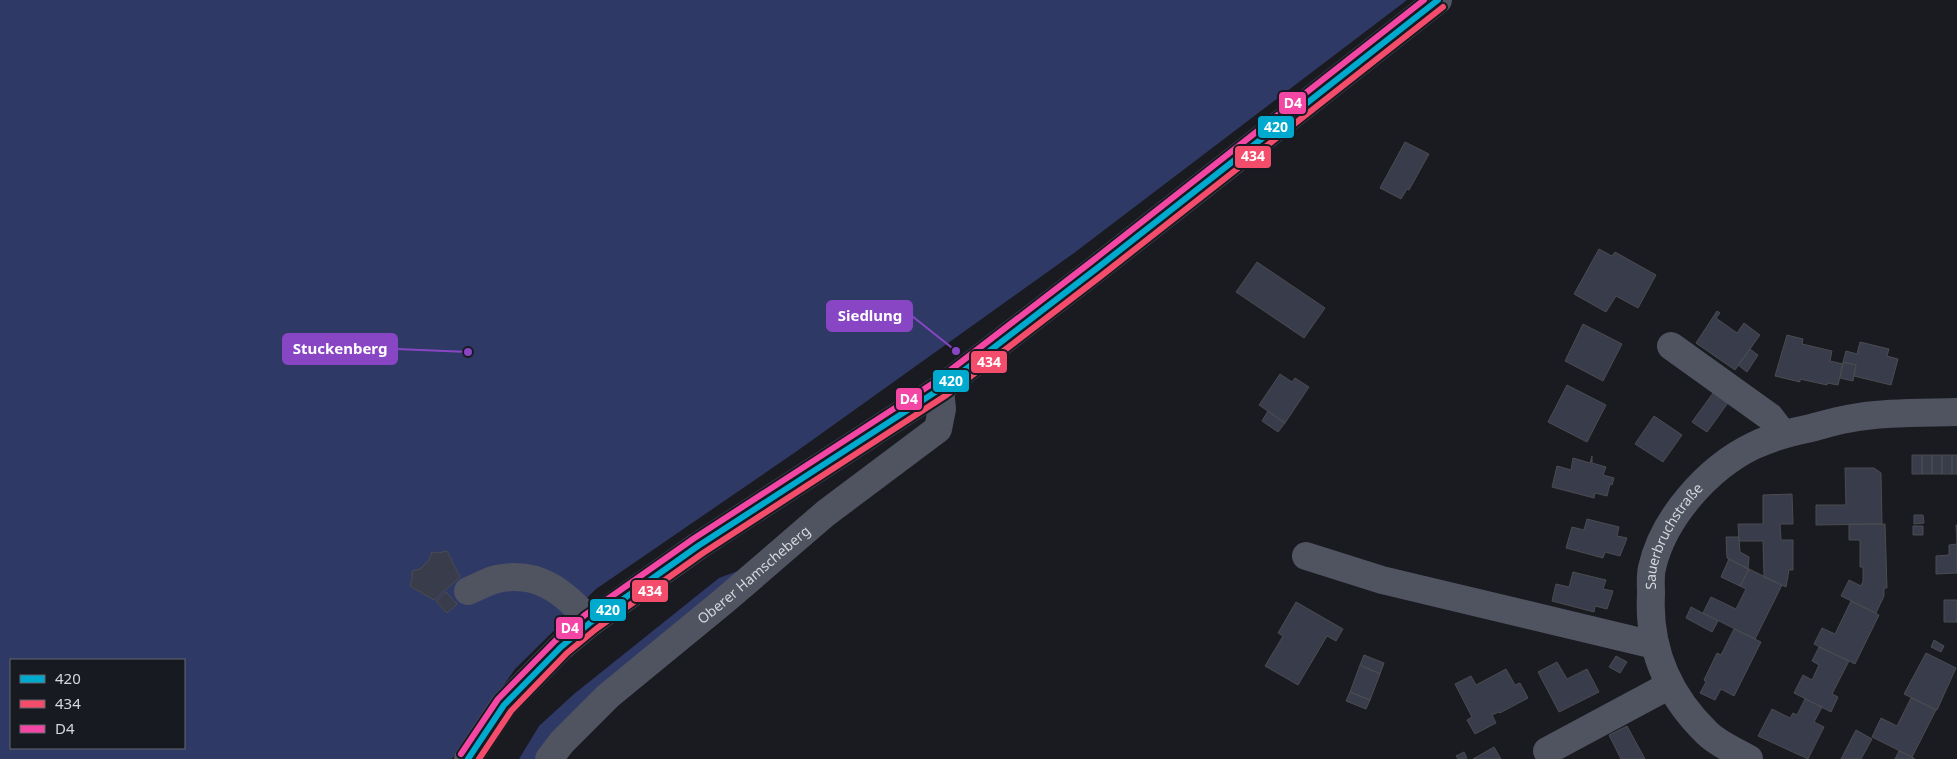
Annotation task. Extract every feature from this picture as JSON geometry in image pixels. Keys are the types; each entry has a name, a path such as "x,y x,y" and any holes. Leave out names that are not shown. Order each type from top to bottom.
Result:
{"main road":[{"path":"468,759 504,705 555,653 591,622 698,546 940,389 1438,0"}],"street":[{"path":"1671,346 1770,417 1783,434"},
{"name":"Oberer Hamscheberg","path":"549,759 562,742 608,696 725,600 826,513 938,428 942,409 940,389"},
{"name":"Sauerbruchstraße","path":"1749,759 1708,734 1686,711 1670,685 1657,658 1650,609 1652,568 1665,533 1680,507 1715,471 1752,447 1783,434 1848,419 1902,414 1957,412"},
{"path":"1306,556 1382,580 1654,645"},
{"path":"468,591 496,579 520,576 543,582 563,593 591,622"},
{"path":"1547,751 1670,685"}],"shaded area":[{"path":"0,0 1407,0 1074,253 797,451 596,589 515,669 452,759 0,759"},
{"path":"754,565 537,759 519,759 539,726 574,694 719,578"}],"building":[{"path":"1405,142 1429,154 1409,190 1407,189 1401,199 1380,188"},
{"path":"1599,249 1612,256 1615,252 1656,275 1638,308 1616,296 1606,312 1574,294"},
{"path":"1257,262 1325,308 1304,338 1236,292"},
{"path":"1717,311 1720,313 1716,318 1737,333 1744,323 1760,335 1735,370 1696,343"},
{"path":"1583,324 1622,344 1603,381 1565,361"},
{"path":"1787,335 1803,339 1802,344 1832,351 1830,361 1843,364 1838,385 1827,383 1827,385 1800,379 1800,382 1775,376"},
{"path":"1860,342 1889,349 1887,356 1898,359 1891,385 1854,376 1856,365 1843,362 1846,351 1857,354"},
{"path":"1750,349 1758,355 1747,372 1738,365"},
{"path":"1843,362 1856,365 1853,381 1840,378"},
{"path":"1280,374 1292,382 1295,378 1309,387 1285,423 1259,405"},
{"path":"1567,385 1606,405 1587,442 1548,422"},
{"path":"1716,389 1730,400 1707,432 1692,422"},
{"path":"1268,411 1285,423 1278,432 1262,421"},
{"path":"1654,416 1682,435 1663,462 1635,444"},
{"path":"1912,455 1922,455 1922,474 1912,474"},
{"path":"1922,455 1932,455 1932,474 1922,474"},
{"path":"1932,455 1942,455 1942,474 1932,474"},
{"path":"1942,455 1952,455 1952,474 1942,474"},
{"path":"1952,455 1957,455 1957,474 1952,474"},
{"path":"1592,456 1592,463 1606,467 1603,475 1614,478 1612,485 1610,484 1607,496 1595,493 1594,498 1552,487 1557,466 1571,470 1573,458 1590,463"},
{"path":"1845,468 1874,468 1881,473 1882,524 1816,525 1816,505 1846,505"},
{"path":"1792,494 1793,524 1780,524 1781,540 1793,540 1793,570 1789,570 1786,587 1764,577 1763,541 1739,541 1738,524 1763,524 1763,495"},
{"path":"1914,515 1923,515 1924,523 1914,524"},
{"path":"1587,519 1619,527 1617,536 1627,538 1620,556 1605,552 1603,558 1566,548 1572,527 1584,530"},
{"path":"1849,524 1885,524 1887,588 1884,588 1884,596 1876,613 1841,596 1849,580 1861,586 1863,581 1863,567 1860,567 1860,540 1849,540"},
{"path":"1913,526 1923,526 1923,535 1913,535"},
{"path":"1726,537 1739,537 1740,552 1749,557 1748,569 1727,558"},
{"path":"1957,544 1957,573 1936,574 1936,556 1949,555 1949,545"},
{"path":"447,551 460,577 434,600 410,586 412,571 420,569 429,560 432,552"},
{"path":"1729,559 1749,569 1740,586 1721,577"},
{"path":"1749,569 1782,585 1755,639 1703,613 1711,597 1736,609 1746,589 1740,586"},
{"path":"1573,572 1606,580 1603,589 1613,591 1607,609 1595,606 1594,612 1552,601 1556,584 1569,587"},
{"path":"446,592 457,604 447,613 436,601"},
{"path":"1944,600 1957,600 1957,622 1944,622"},
{"path":"1851,601 1879,615 1855,664 1814,644 1822,628 1835,634"},
{"path":"1296,602 1343,629 1336,641 1327,636 1298,685 1265,666 1283,636 1278,633"},
{"path":"1691,607 1718,621 1712,632 1686,618"},
{"path":"1734,629 1761,642 1734,696 1721,689 1715,700 1700,693 1717,653 1721,655"},
{"path":"1934,640 1944,646 1941,652 1931,647"},
{"path":"1819,647 1849,661 1832,694 1838,697 1831,712 1794,693 1803,675 1812,680 1819,665 1812,661"},
{"path":"1926,653 1956,668 1937,710 1904,694"},
{"path":"1364,655 1384,663 1380,674 1360,665"},
{"path":"1616,656 1627,662 1620,673 1609,667"},
{"path":"1557,662 1567,679 1587,669 1599,692 1559,712 1538,672"},
{"path":"1360,665 1380,674 1370,700 1350,692"},
{"path":"1506,669 1515,685 1520,683 1528,698 1500,713 1492,715 1496,723 1475,734 1467,720 1472,717 1455,684 1471,676 1476,685"},
{"path":"1350,692 1370,700 1366,709 1346,701"},
{"path":"1911,698 1936,710 1912,757 1872,737 1881,718 1897,726"},
{"path":"1805,699 1822,707 1814,722 1824,727 1808,759 1758,736 1772,709 1790,718 1793,713 1797,715"},
{"path":"1627,726 1645,759 1621,759 1609,735"},
{"path":"1856,730 1872,739 1861,759 1841,759"},
{"path":"1494,747 1501,759 1473,759"},
{"path":"1899,751 1912,757 1915,759 1895,759"},
{"path":"1464,752 1467,758 1458,759 1456,756"}],"transit line":[{"name":"D4","path":"461,754 498,699 555,641 585,615 693,539 935,382 1424,0"},
{"name":"420","path":"468,759 504,705 561,647 591,622 698,546 940,389 1438,0"},
{"name":"434","path":"479,759 511,711 567,653 596,629 703,553 945,396 1443,7"}],"place":[{"name":"Siedlung","path":"956,351"},
{"name":"Stuckenberg","path":"468,352"}]}
